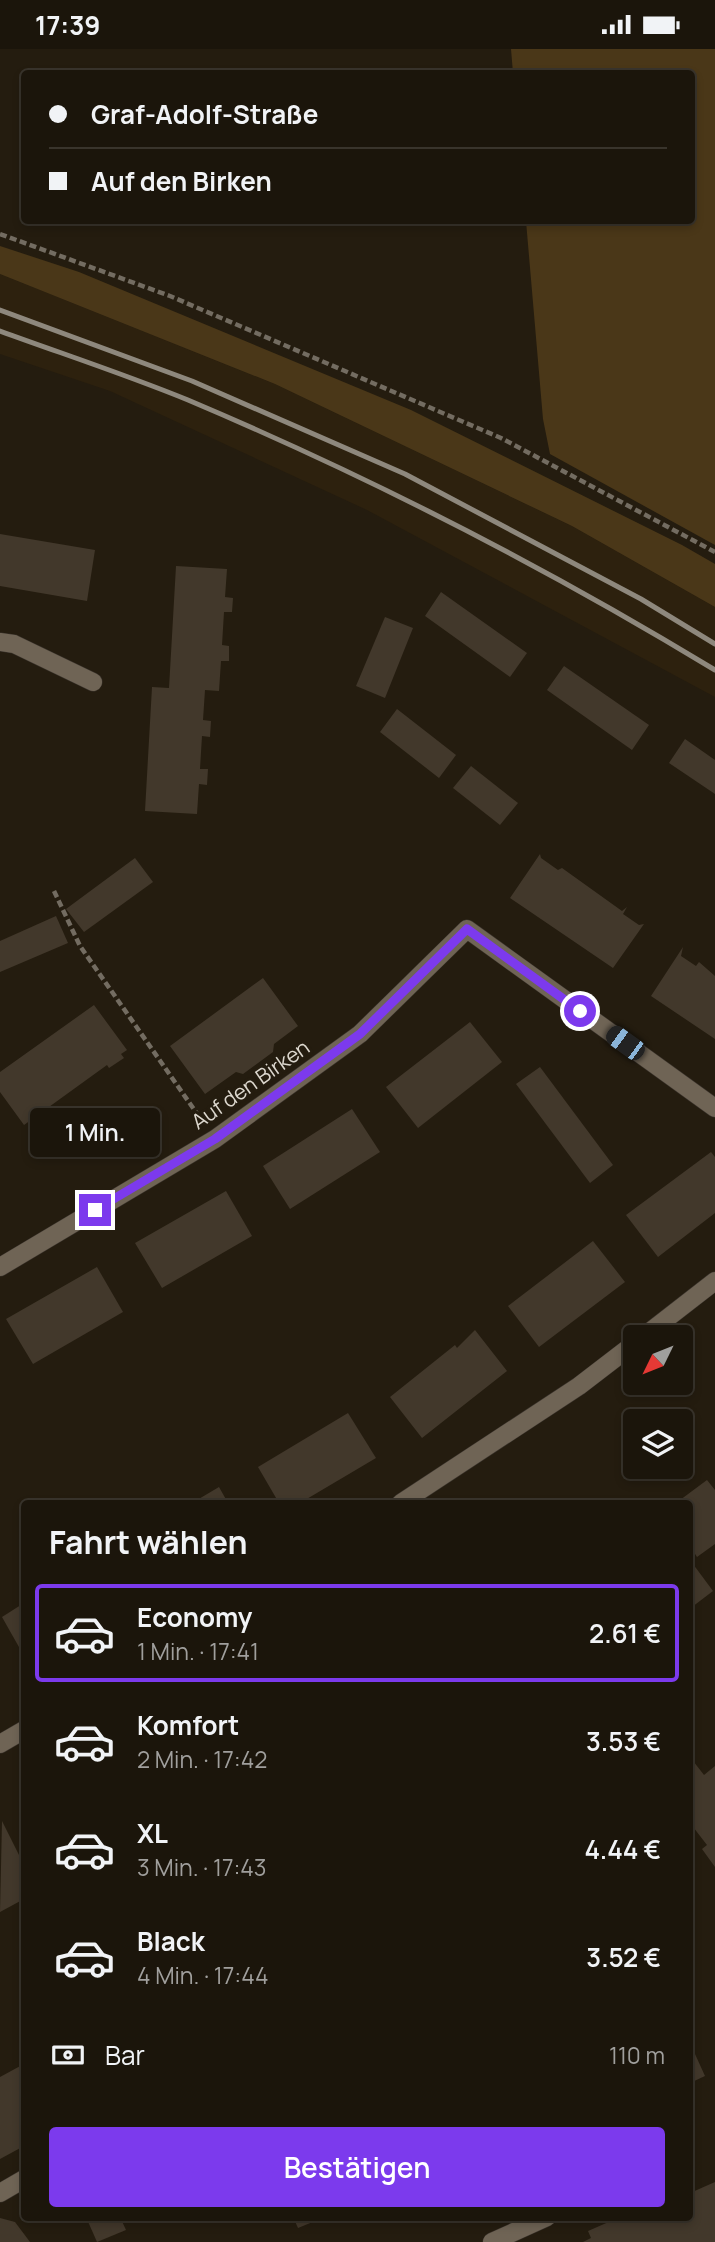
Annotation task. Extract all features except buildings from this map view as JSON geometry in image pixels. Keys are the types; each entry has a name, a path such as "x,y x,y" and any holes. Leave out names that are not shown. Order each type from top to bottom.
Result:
{"street":[{"path":"0,642 14,644 93,682"},
{"name":"Auf den Birken","path":"0,1267 215,1139 360,1034 467,929 715,1108"},
{"path":"658,1325 715,1281"},
{"path":"406,1500 579,1386 623,1352"},
{"path":"0,1744 21,1732"},
{"path":"0,2193 21,2181"},
{"path":"492,2242 538,2221"}],"path":[{"path":"0,234 170,296 501,438 715,552"},
{"path":"54,891 80,946 215,1139"}],"shaded area":[{"path":"511,49 715,49 715,545 550,454 543,419 526,224 695,224 695,70 513,70"},
{"path":"0,246 79,272 411,410 682,545 715,564 715,607 572,526 275,384 0,274"},
{"path":"0,274 275,384 572,526 715,607 715,697 367,510 110,391 0,354"}],"railway":[{"path":"0,310 192,381 405,474 641,599 715,644"},
{"path":"0,331 188,400 324,460 522,560 715,670"}],"route":[{"path":"95,1210 215,1139 360,1034 467,929 580,1011"}]}
